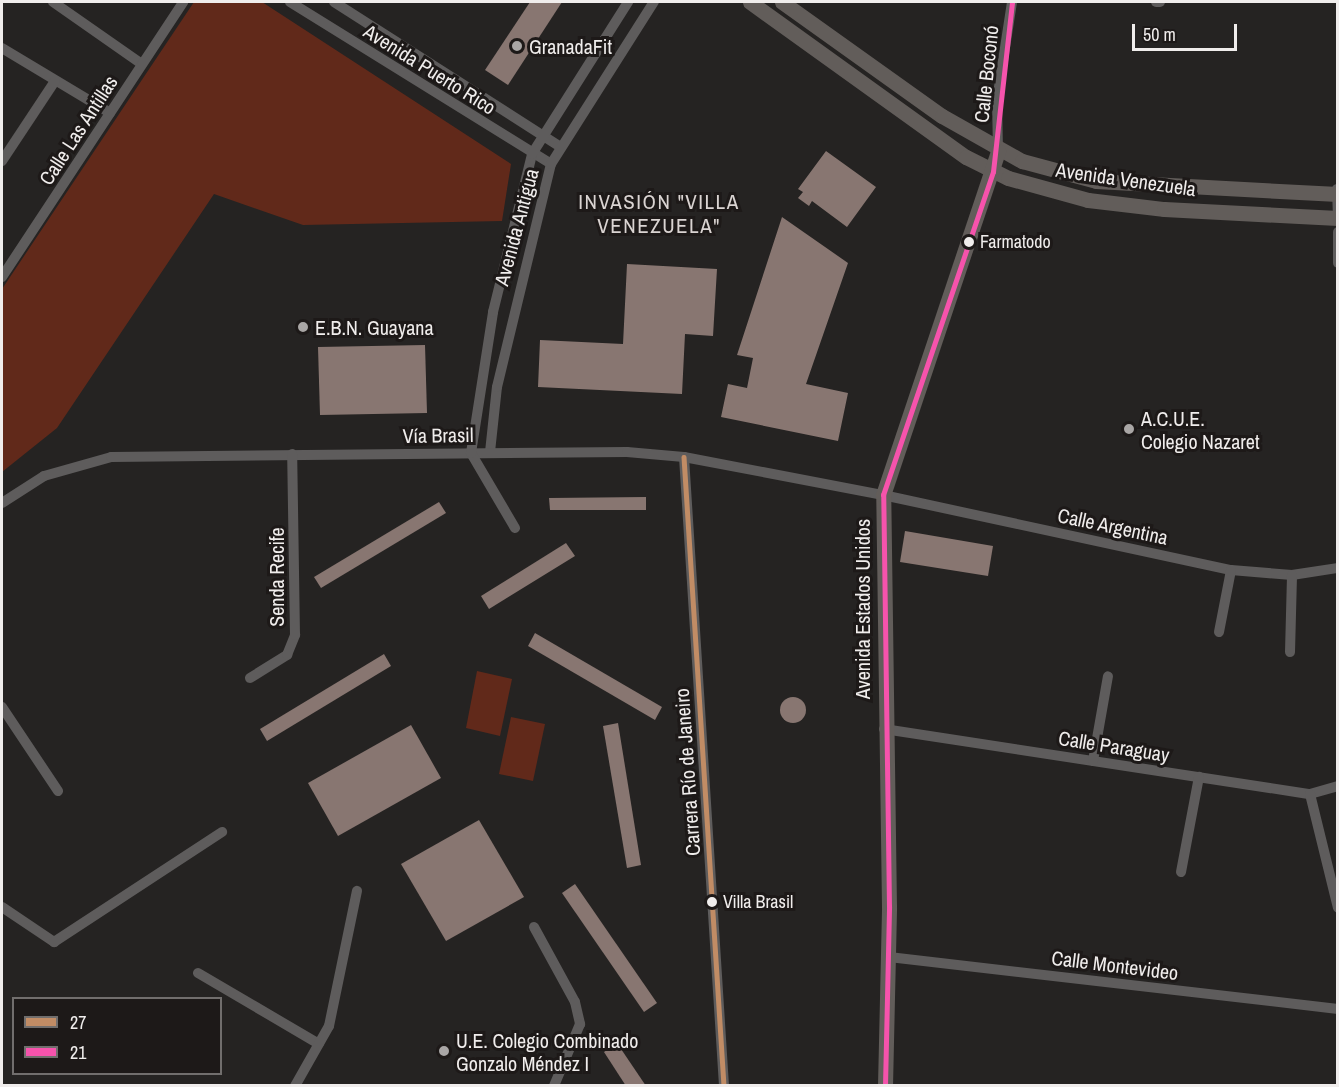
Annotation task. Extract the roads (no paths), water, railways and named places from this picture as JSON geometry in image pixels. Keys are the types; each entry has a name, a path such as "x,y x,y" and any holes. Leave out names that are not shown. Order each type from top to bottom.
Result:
{"street":[{"path":"53,2 142,64"},
{"name":"Calle Las Antillas","path":"2,278 183,2"},
{"name":"Avenida Puerto Rico","path":"290,2 532,154 552,164"},
{"name":"Avenida Puerto Rico","path":"334,2 542,137 561,147"},
{"name":"Avenida Antigua","path":"471,453 494,312 532,154 628,2"},
{"name":"Avenida Antigua","path":"490,452 496,387 552,164 654,2"},
{"name":"Avenida Venezuela","path":"750,2 993,172 1088,200 1338,217"},
{"name":"Avenida Venezuela","path":"782,2 998,151 1096,181 1337,192"},
{"name":"Calle Boconó","path":"998,151 998,100 1012,2"},
{"path":"2,48 110,113"},
{"path":"2,161 55,81"},
{"name":"Avenida Estados Unidos","path":"885,1086 889,957 884,729 883,495 993,172 998,151"},
{"path":"1337,192 1338,217"},
{"path":"1338,232 1338,263"},
{"name":"Vía Brasil","path":"2,503 44,476 111,458 490,452 684,457 883,495"},
{"path":"471,453 515,528"},
{"name":"Senda Recife","path":"250,678 287,655 295,635 292,454"},
{"name":"Carrera Río de Janeiro","path":"684,457 724,1086"},
{"name":"Calle Argentina","path":"883,495 1231,570 1292,575 1338,568"},
{"path":"1219,632 1231,570"},
{"path":"1290,652 1292,575"},
{"path":"1093,761 1108,676"},
{"path":"2,707 58,791"},
{"name":"Calle Paraguay","path":"884,729 1310,794 1338,786"},
{"path":"1181,872 1199,777"},
{"path":"1310,794 1338,908"},
{"path":"2,908 54,942 222,832"},
{"path":"295,1086 330,1026 357,891"},
{"path":"534,927 575,1002 580,1024 554,1086"},
{"name":"Calle Montevideo","path":"889,957 1338,1009"},
{"path":"198,973 319,1044"}],"place":[{"name":"GranadaFit","path":"517,46"},
{"name":"Farmatodo","path":"969,242"},
{"name":"E.B.N. Guayana","path":"303,327"},
{"name":"A.C.U.E. Colegio Nazaret","path":"1129,429"},
{"name":"Villa Brasil","path":"712,902"},
{"name":"U.E. Colegio Combinado Gonzalo Méndez I","path":"444,1051"}],"district":[{"name":"INVASIÓN \"VILLA VENEZUELA\"","path":"659,214"}]}
